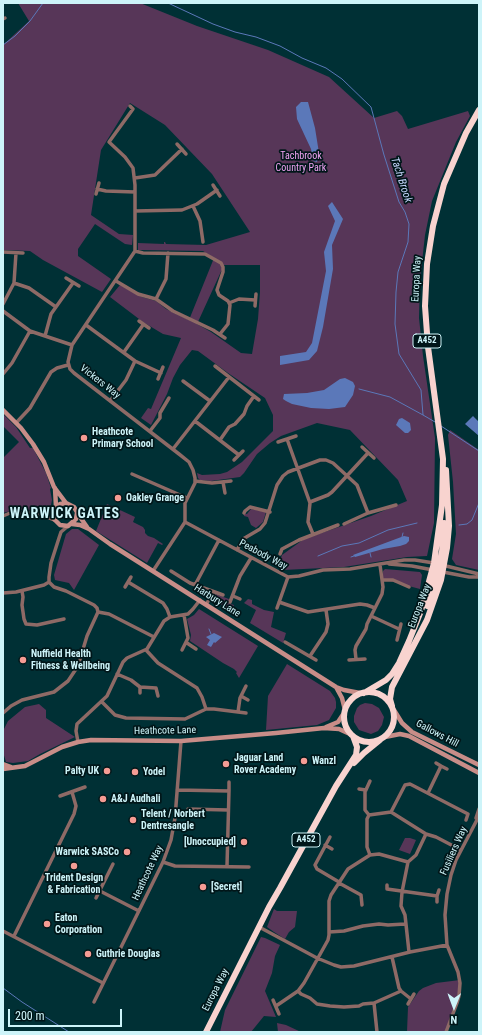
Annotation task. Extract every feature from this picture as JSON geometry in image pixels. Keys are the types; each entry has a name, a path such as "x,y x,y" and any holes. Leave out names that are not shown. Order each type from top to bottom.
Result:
{"highway":[{"name":"Europa Way","path":"362,693 380,684 392,674 409,641 438,568 449,526 447,479 426,330 426,285 429,249 444,184 466,133 479,110"},
{"name":"Europa Way","path":"393,708 390,699 392,687 427,620 435,598 442,505 443,459"},
{"path":"362,693 374,693 380,695 393,708 394,724 383,738 366,741 352,735 346,725 344,711 352,699 362,693"},
{"name":"Europa Way","path":"206,1032 253,936 333,792 356,755 357,746 352,735"},
{"name":"Europa Way","path":"333,792 360,756 383,738"},
{"name":"Europa Way","path":"244,957 272,909 280,888"}],"street":[{"path":"133,109 109,142 125,157 133,168 135,178 135,252 205,254 222,265 223,270 217,286 218,293 229,303"},
{"path":"177,144 186,154"},
{"path":"135,178 155,175 182,149"},
{"path":"96,194 99,183"},
{"path":"213,185 220,196"},
{"path":"97,189 106,191 135,192"},
{"path":"135,211 182,210 193,206 216,190"},
{"path":"193,206 200,221 203,242"},
{"path":"3,252 23,253"},
{"name":"Vickers Way","path":"135,252 72,345 69,353 68,365 74,373 173,449 192,466 195,481"},
{"path":"3,304 14,283 16,253"},
{"path":"156,299 166,279 168,253"},
{"path":"66,278 78,286"},
{"path":"116,281 138,294 156,299 173,311 220,334 225,338"},
{"path":"14,283 29,288 56,307"},
{"path":"44,336 50,317 73,283"},
{"path":"255,306 256,294"},
{"path":"229,303 239,299 256,300"},
{"path":"220,334 228,324 229,303"},
{"path":"3,311 30,331 72,345"},
{"path":"138,321 149,328"},
{"path":"86,324 135,361 161,373"},
{"path":"124,352 143,325"},
{"path":"3,374 12,363 30,331"},
{"path":"110,400 124,383 135,361"},
{"path":"16,423 30,408 51,372 57,368 68,365"},
{"path":"215,366 259,400"},
{"path":"158,379 163,367"},
{"path":"173,449 229,377"},
{"path":"184,381 210,401"},
{"path":"220,440 229,428 244,414 247,406 254,396"},
{"path":"150,431 160,418 160,413 169,398"},
{"path":"3,410 33,444 41,456 54,487 66,503 74,507 77,513 76,519 60,534 51,563 48,577 49,582 54,587 66,591 94,606 97,608 98,612"},
{"path":"195,421 239,455"},
{"path":"278,442 296,436"},
{"path":"287,439 310,502 311,509 308,520 313,534"},
{"path":"362,447 374,458"},
{"path":"234,460 243,451"},
{"path":"310,502 328,495 368,453"},
{"path":"237,550 244,538 260,529 265,523 280,480 288,472 320,460 326,460 333,463 360,489 368,513"},
{"path":"132,474 187,498"},
{"path":"153,571 185,522 184,506 195,481 212,483 231,481"},
{"path":"223,482 225,493"},
{"path":"54,487 55,521 60,534"},
{"path":"3,516 16,513 48,513 60,504 66,503"},
{"path":"344,524 368,513 396,505"},
{"path":"244,513 250,507 270,512"},
{"name":"Harbury Lane","path":"77,513 89,529"},
{"path":"39,514 62,526 70,525"},
{"name":"Peabody Way","path":"185,522 288,577 324,570 350,569 387,564 438,568 479,574"},
{"name":"Harbury Lane","path":"70,525 80,525 89,529 110,544 336,687 362,693"},
{"path":"280,554 282,549 313,534 338,525"},
{"path":"195,584 219,540"},
{"path":"230,602 240,576 250,558"},
{"name":"Peabody Way","path":"387,564 396,560 411,560 469,577 479,577"},
{"path":"356,659 356,646 366,629 382,594 383,587 380,565"},
{"path":"171,571 195,584 223,595"},
{"path":"125,587 131,577"},
{"path":"277,608 288,577"},
{"path":"382,580 393,580 409,587"},
{"path":"3,594 22,591 44,585 49,582"},
{"path":"128,582 163,603 170,617"},
{"path":"22,591 22,605 26,624 37,625 64,619"},
{"path":"206,605 213,592"},
{"path":"233,596 240,599"},
{"path":"78,742 76,731 77,724 102,702 110,692 122,663 125,660 146,650 161,623 170,617 184,616 192,611 200,600"},
{"path":"279,602 308,612 362,604 375,608"},
{"path":"310,656 326,632 328,624 326,610"},
{"path":"98,612 109,614 154,637"},
{"path":"3,712 23,700 54,692 68,681 78,666 87,636 98,612"},
{"path":"182,650 187,643 188,636 184,616"},
{"path":"371,616 399,629"},
{"path":"397,640 401,624"},
{"path":"285,642 316,660"},
{"path":"187,643 196,649"},
{"path":"146,650 158,663 197,688 206,710"},
{"path":"349,660 364,659"},
{"path":"117,674 131,680 140,687 156,688 158,696"},
{"path":"238,712 240,696 246,686"},
{"path":"140,687 140,693"},
{"path":"336,687 342,698 344,711"},
{"path":"240,696 248,700"},
{"path":"102,702 115,715 126,718 185,719 211,709 246,713"},
{"path":"3,704 7,709"},
{"name":"Gallows Hill","path":"393,708 402,723 412,732 479,765"},
{"name":"Heathcote Lane","path":"324,728 338,722 344,711"},
{"name":"Heathcote Lane","path":"3,769 25,766 58,749 78,742 99,740 181,741 324,728 342,730 352,735"},
{"name":"Gallows Hill","path":"383,738 400,734 409,736 479,773"},
{"name":"Heathcote Way","path":"94,1002 162,862 172,835 178,790 181,741"},
{"path":"436,763 447,769"},
{"path":"3,764 11,767"},
{"path":"428,793 441,766"},
{"path":"369,815 365,810 366,790 370,781"},
{"path":"227,866 229,782"},
{"path":"391,812 404,785 410,784 468,814"},
{"path":"60,796 85,787"},
{"path":"359,789 366,790"},
{"path":"178,790 229,791"},
{"path":"14,936 74,814 76,804 72,792"},
{"path":"188,809 228,810"},
{"path":"466,820 470,809"},
{"path":"475,823 479,809"},
{"path":"369,815 391,812 426,834 436,837 461,850"},
{"path":"369,815 367,818 367,847 370,855"},
{"name":"Fusiliers Way","path":"446,1032 457,1003 460,988 458,972 447,945 445,914 447,894 451,875 461,850 479,816"},
{"path":"276,1006 298,991 328,940 329,901 348,869 370,855 379,854 406,861 416,855 426,834"},
{"path":"330,837 315,863 316,868 362,896 362,905"},
{"path":"325,845 332,849"},
{"path":"406,861 401,906 405,915 409,952"},
{"path":"162,862 175,866 249,866"},
{"path":"96,898 113,864"},
{"path":"386,888 402,892 437,896"},
{"path":"437,902 439,890"},
{"path":"100,891 139,911"},
{"path":"329,932 344,931 379,924 405,924"},
{"path":"262,928 317,958 342,967 354,966 409,952 447,945"},
{"path":"3,931 103,983"},
{"path":"392,957 401,992 411,999"},
{"path":"298,991 317,1004 352,1007 374,1003 401,992"},
{"path":"408,1004 414,994"},
{"path":"273,1000 279,1014"},
{"path":"374,1003 377,1032"}],"green space":[{"name":"Tachbrook Country Park","path":"18,3 140,3 197,26 268,50 329,77 374,118 397,111 402,116 408,129 468,111 470,116 456,142 432,201 425,235 420,280 419,318 435,438 434,523 427,556 407,557 344,567 283,570 278,567 282,555 304,539 371,516 407,501 398,480 350,430 317,423 281,436 270,443 257,454 240,477 211,481 200,480 197,473 202,475 220,474 227,472 242,462 273,431 273,415 265,398 198,351 192,350 180,365 151,425 141,418 148,408 151,409 181,338 163,334 143,322 110,297 120,285 142,297 156,301 166,309 189,320 214,258 203,251 138,250 138,243 164,244 165,242 166,244 206,245 250,232 212,174 165,125 130,103 101,150 91,215 119,234 133,235 132,245 125,244 95,224 78,249 78,256 111,279 102,292 43,260 30,251 3,250 3,45 29,21","holes":["224,265 260,265 258,319 252,354 241,353 197,324"]},
{"path":"3,414 16,427 30,448 33,448 46,473 51,488 52,500 51,505 45,510 14,510 3,513 3,458 19,442 3,426"},
{"path":"450,430 479,450 479,570 456,565 452,559 456,534 448,435"},
{"path":"107,504 135,517 133,522 143,527 148,536 163,544 158,543 147,563 96,531"},
{"path":"251,509 266,512 263,522 256,528 251,525 248,517 244,516 244,514 247,514"},
{"path":"72,529 78,529 99,545 74,590 69,583 55,580 54,575 66,534"},
{"path":"385,569 420,572 422,575 420,589 390,581 383,581 383,571"},
{"path":"201,589 229,599 228,603 234,605 231,611 200,591"},
{"path":"248,599 252,600 252,604 264,610 274,612 271,627 286,633 283,643 250,623 256,610 244,603"},
{"path":"199,609 258,646 239,678 234,669 190,641 191,635 187,619 194,615"},
{"path":"287,664 330,691 335,698 336,708 329,720 317,725 266,730 268,696"},
{"path":"365,703 372,704 379,708 384,717 382,725 378,731 371,734 359,730 354,722 354,716 357,708"},
{"path":"39,704 46,710 46,718 75,737 28,761 13,763 6,762 3,752 3,731 8,721 25,707"},
{"path":"405,838 416,840 410,854 399,850"},
{"path":"274,909 277,911 297,911 295,927 289,932 285,939 267,927"},
{"path":"261,937 280,945 275,956 272,973 265,991 276,1017 264,1016 251,1032 220,1032 225,1010"},
{"path":"460,980 460,988 446,1032 407,1032 408,1007 419,991 436,983"},
{"path":"277,1023 286,1025 301,1032 278,1032"}],"water":[{"path":"301,102 308,102 315,128 319,153 317,162 313,161 311,149 297,119 296,107"},
{"path":"332,202 343,219 332,245 333,269 323,327 317,351 309,360 280,365 280,356 306,352 312,343 326,271 324,252 335,221 328,206"},
{"path":"345,378 353,382 355,386 353,395 345,407 329,409 311,408 292,404 283,399 284,394 307,393 324,390 340,379"},
{"path":"473,416 479,422 479,436 465,424"},
{"path":"402,418 410,423 411,430 408,433 405,433 396,425 399,419"},
{"path":"404,536 409,537 409,541 406,544 355,557 353,555"},
{"path":"214,633 222,637 215,643 214,642 211,647 207,645 210,640 206,637"}],"waterway":[{"path":"3,45 15,36 30,21 43,3"},
{"name":"Tach Brook","path":"168,3 213,24 280,46 302,58 326,68 342,79 371,107 399,202 405,212 409,224 408,242 398,272 396,292 395,324 399,354 421,390 423,415 435,422"},
{"path":"359,389 390,397 423,415"},
{"name":"Tach Brook","path":"441,426 479,451"},
{"path":"459,525 467,524 472,520 479,503"},
{"path":"318,556 342,546 359,543 388,530 417,523"},
{"path":"402,537 403,533"},
{"path":"370,553 371,557"},
{"path":"209,629 211,634"},
{"path":"3,988 69,1032"}],"place":[{"name":"Heathcote Primary School","path":"84,438"},
{"name":"Oakley Grange","path":"118,498"},
{"name":"Nuffield Health Fitness & Wellbeing","path":"23,660"},
{"name":"Wanzl","path":"304,761"},
{"name":"Jaguar Land Rover Academy","path":"226,764"},
{"name":"Palty UK","path":"107,771"},
{"name":"Yodel","path":"135,772"},
{"name":"A&J Audhali","path":"103,799"},
{"name":"Telent / Norbert Dentresangle","path":"133,820"},
{"name":"[Unoccupied]","path":"244,842"},
{"name":"Warwick SASCo","path":"127,852"},
{"name":"Trident Design & Fabrication","path":"74,866"},
{"name":"[Secret]","path":"203,887"},
{"name":"Eaton Corporation","path":"47,924"},
{"name":"Guthrie Douglas","path":"88,954"}],"district":[{"name":"WARWICK GATES","path":"65,514"}]}
